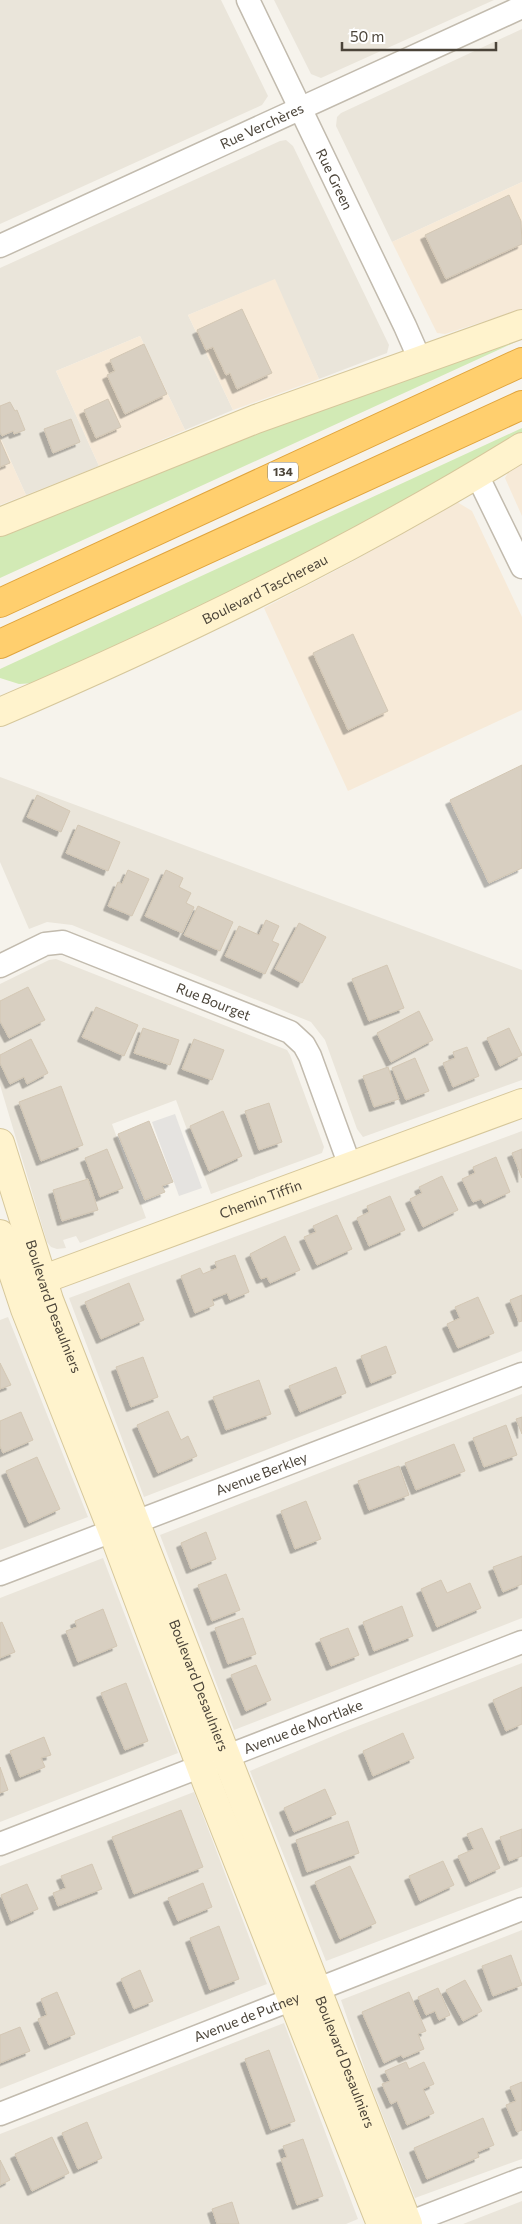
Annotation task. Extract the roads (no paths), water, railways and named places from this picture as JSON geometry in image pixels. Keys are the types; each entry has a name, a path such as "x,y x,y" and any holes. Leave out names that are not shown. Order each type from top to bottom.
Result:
{"highway":[{"name":"134","path":"0,603 522,362"},
{"path":"0,644 522,405"}],"street":[{"name":"Rue Green","path":"248,0 420,360"},
{"name":"Rue Verchères","path":"0,246 299,107 522,7"},
{"path":"0,522 256,418 522,324"},
{"name":"Boulevard Taschereau","path":"0,712 274,587 477,475 522,447"},
{"path":"477,475 522,567"},
{"path":"0,690 31,699"},
{"name":"Rue Bourget","path":"0,966 45,944 63,942 290,1032 308,1050 350,1166"},
{"name":"Chemin Tiffin","path":"20,1288 522,1104"},
{"name":"Boulevard Desaulniers","path":"0,1143 20,1288"},
{"name":"Boulevard Desaulniers","path":"0,1234 20,1288 226,1757 381,2224"},
{"name":"Avenue Berkley","path":"0,1574 125,1528 522,1374"},
{"name":"Boulevard Desaulniers","path":"125,1528 200,1767 407,2224"},
{"name":"Avenue de Mortlake","path":"0,1844 522,1642"},
{"name":"Avenue de Putney","path":"0,2114 522,1909"},
{"path":"407,2224 522,2179"}]}
